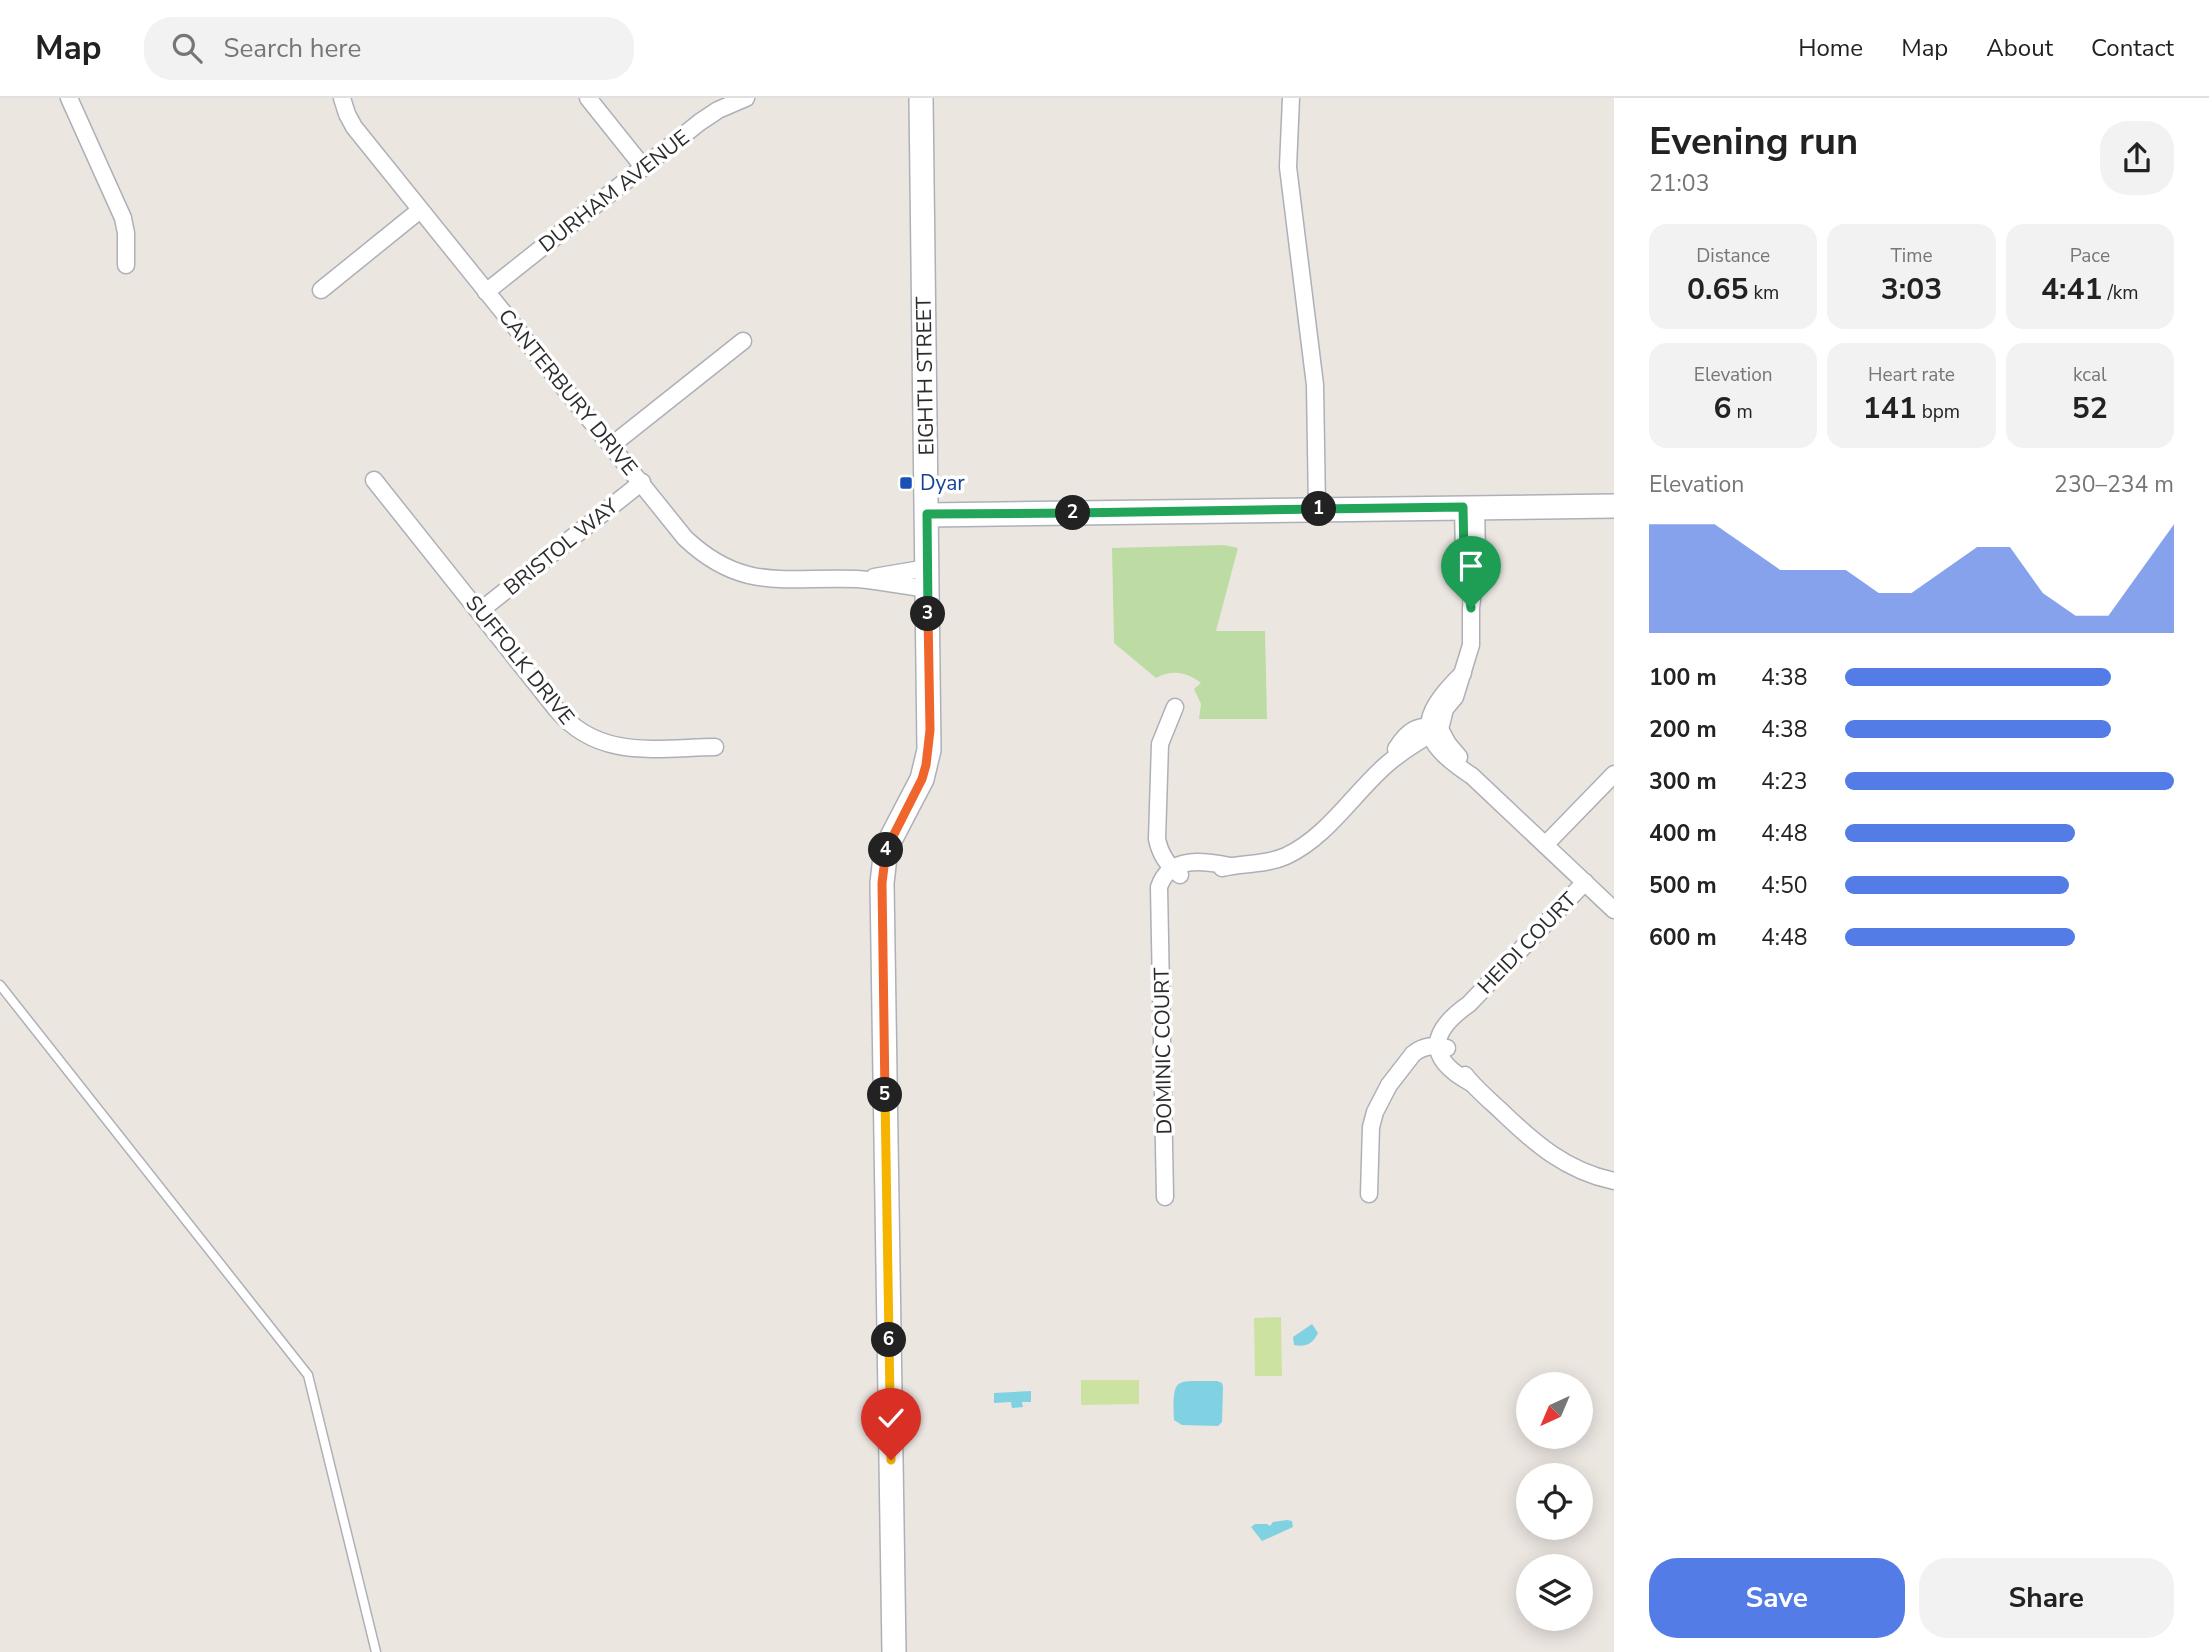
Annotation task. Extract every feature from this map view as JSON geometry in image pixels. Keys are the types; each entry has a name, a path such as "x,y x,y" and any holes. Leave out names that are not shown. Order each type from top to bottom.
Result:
{"street":[{"path":"69,98 123,218 127,233 126,265"},
{"name":"CANTERBURY DRIVE","path":"342,98 354,127 685,538 711,560 726,569 763,579 927,578"},
{"path":"588,98 644,168"},
{"name":"DURHAM AVENUE","path":"486,292 700,122 746,98"},
{"name":"EIGHTH STREET","path":"894,1652 882,883 886,848 922,779 929,750 920,98"},
{"path":"1291,98 1288,167 1315,385 1317,509"},
{"path":"321,290 421,210"},
{"path":"612,445 743,341"},
{"name":"SUFFOLK DRIVE","path":"374,480 563,716 579,732 613,747 715,747"},
{"name":"BRISTOL WAY","path":"480,611 642,482"},
{"path":"927,514 1614,506"},
{"path":"1175,707 1160,744 1159,822 1177,869 1267,862 1283,858 1299,849 1314,838 1385,766 1433,730 1455,697 1471,645 1471,608 1464,554 1469,507"},
{"path":"1433,730 1448,744 1472,776 1614,910"},
{"path":"1545,845 1614,774"},
{"name":"DOMINIC COURT","path":"1165,1197 1161,904 1177,869"},
{"name":"HEIDI COURT","path":"1442,1049 1469,1004 1585,882"},
{"path":"1369,1194 1370,1136 1375,1112 1389,1085 1408,1063 1442,1049 1471,1083 1532,1141 1585,1174 1614,1181"}],"lane":[{"path":"0,985 309,1375 376,1652"}],"green space":[{"path":"1224,545 1238,548 1216,631 1265,631 1267,719 1199,719 1201,704 1194,689 1201,683 1191,676 1179,673 1168,673 1156,678 1114,643 1112,548"},
{"path":"1281,1317 1282,1376 1255,1376 1254,1318"},
{"path":"1081,1380 1139,1380 1139,1404 1081,1405"}],"water":[{"path":"1312,1324 1318,1333 1311,1343 1294,1345 1293,1337"},
{"path":"1217,1381 1222,1383 1223,1387 1222,1422 1218,1426 1182,1425 1174,1420 1174,1395 1179,1384"},
{"path":"1031,1391 1031,1402 1022,1402 1023,1407 1012,1408 1011,1402 994,1403 994,1393"},
{"path":"1292,1521 1293,1527 1262,1541 1251,1527 1255,1524 1270,1526 1273,1522"}],"place":[{"name":"Dyar","path":"906,483"}],"route":[{"path":"891,1460 882,883 886,848 922,779 929,750 927,514 1463,507 1464,554 1471,608"}]}
